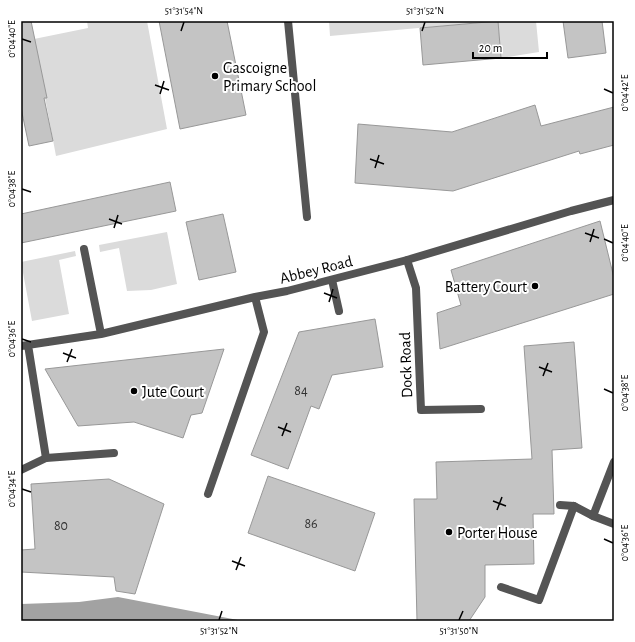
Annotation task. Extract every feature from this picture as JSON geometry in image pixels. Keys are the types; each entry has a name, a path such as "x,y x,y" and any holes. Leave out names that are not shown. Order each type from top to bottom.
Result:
{"street":[{"path":"288,21 307,217"},
{"name":"Abbey Road","path":"25,346 101,334 332,280 407,260 571,211 614,200"},
{"path":"84,249 101,334"},
{"name":"Dock Road","path":"407,260 416,288 420,410 481,409"},
{"path":"332,280 339,311"},
{"path":"208,494 264,332 255,297"},
{"path":"25,346 46,458"},
{"path":"21,470 46,458 114,453"},
{"path":"593,516 614,462"},
{"path":"560,505 574,506 593,516 614,524"},
{"path":"501,587 539,600 574,506"}],"shaded area":[{"path":"87,21 147,21 167,129 56,156 34,39 88,28"},
{"path":"329,21 496,21 330,36"},
{"path":"498,21 536,21 539,52 501,58"},
{"path":"167,232 177,284 151,290 127,291 119,248 100,252 99,245"},
{"path":"75,251 76,256 59,260 69,314 32,321 21,262"},
{"path":"118,597 243,621 21,621 21,604 79,602"}],"building":[{"path":"21,21 31,21 47,98 44,98 53,141 29,146 21,108"},
{"path":"159,21 227,21 246,115 180,129"},
{"path":"498,21 501,58 423,65 420,28"},
{"path":"563,21 602,21 606,53 568,58"},
{"path":"535,105 541,126 614,107 614,145 580,154 579,151 453,191 355,183 358,124 452,132"},
{"path":"170,182 176,211 21,243 21,214"},
{"path":"223,214 236,272 199,280 186,222"},
{"name":"Battery Court","path":"600,221 614,278 614,294 440,349 437,313 461,305 451,270"},
{"path":"375,319 383,367 332,375 319,409 311,406 288,469 251,455 299,332"},
{"path":"574,342 582,448 552,450 554,514 533,514 534,564 485,565 485,597 469,621 417,621 414,499 437,499 436,462 532,459 524,346"},
{"name":"Jute Court","path":"224,349 202,413 191,415 183,438 134,422 78,426 45,369"},
{"path":"268,476 375,513 355,571 248,533"},
{"path":"109,479 164,504 135,594 116,591 114,577 21,572 21,550 35,549 31,484"}],"place":[{"name":"Gascoigne Primary School","path":"215,76"},
{"name":"Battery Court","path":"535,286"},
{"name":"Jute Court","path":"134,391"},
{"name":"Porter House","path":"449,532"}]}
